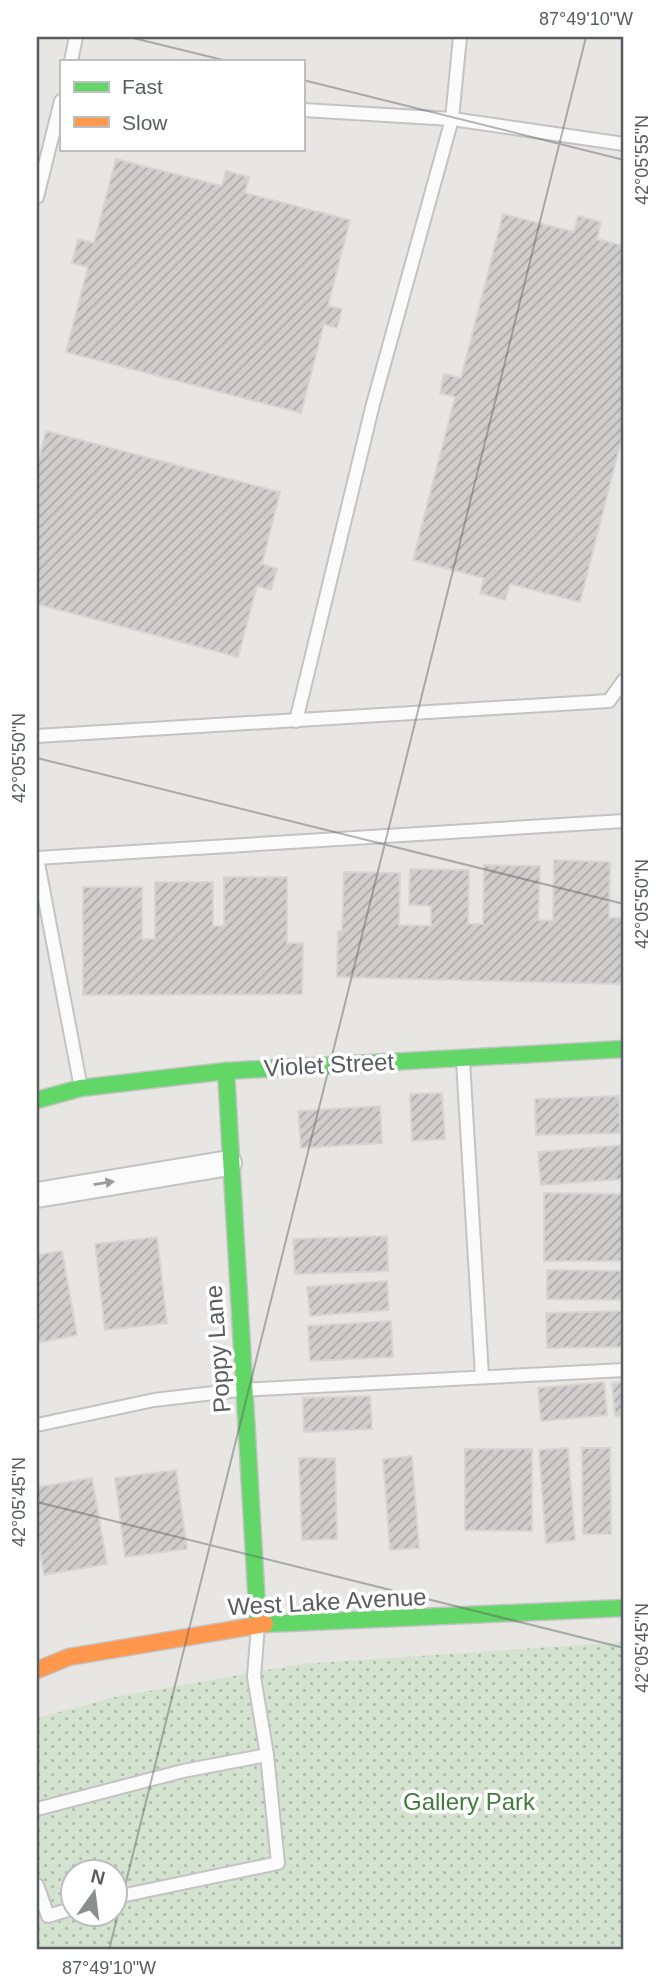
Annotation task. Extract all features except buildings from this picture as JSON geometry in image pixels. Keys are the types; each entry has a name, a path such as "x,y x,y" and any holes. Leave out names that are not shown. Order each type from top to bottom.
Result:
{"street":[{"name":"Violet Street","path":"37,1100 81,1088 226,1071 624,1049"},
{"name":"Poppy Lane","path":"226,1071 229,1163 258,1624"},
{"path":"37,1195 229,1163"},
{"name":"West Lake Avenue","path":"37,1670 69,1657 258,1624 624,1608"}],"lane":[{"path":"71,60 76,37"},
{"path":"296,721 373,404 452,119 460,37"},
{"path":"37,197 60,105"},
{"path":"304,110 452,119 624,144"},
{"path":"37,736 609,701 624,680"},
{"path":"81,1088 37,858 624,821"},
{"path":"463,1057 482,1376"},
{"path":"37,1425 154,1399 244,1390 624,1370"},
{"path":"130,1894 278,1863 267,1755 254,1677 258,1624"},
{"path":"37,1809 183,1771 267,1755"},
{"path":"37,1885 48,1916 60,1912"}],"green space":[{"name":"Gallery Park","path":"624,1642 624,1950 37,1950 37,1718 115,1697 301,1664"}],"traffic: fast":[{"path":"37,1100 81,1088 226,1071 624,1049"},
{"path":"226,1071 258,1624"},
{"path":"265,1624 624,1608"}],"traffic: slow":[{"path":"37,1670 69,1657 265,1624"}]}
